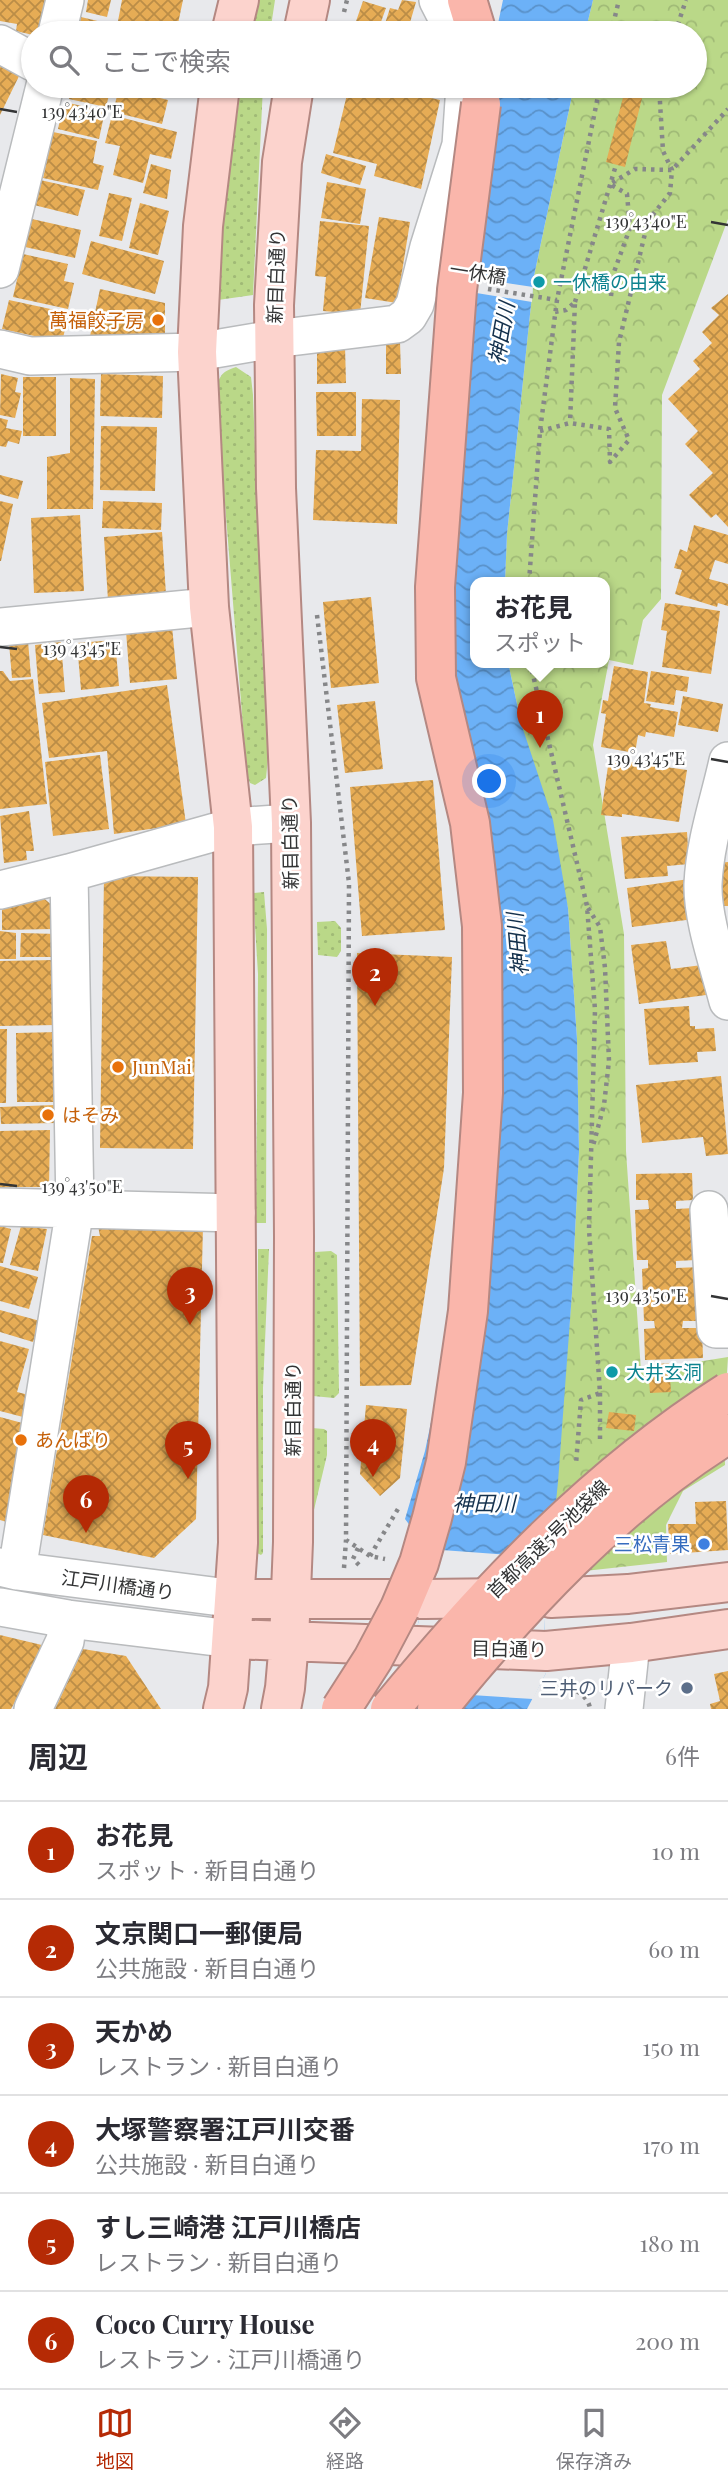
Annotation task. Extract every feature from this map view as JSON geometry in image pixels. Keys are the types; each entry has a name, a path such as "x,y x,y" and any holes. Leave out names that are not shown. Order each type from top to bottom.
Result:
{"highway":[{"path":"467,0 473,21"},
{"path":"341,1709 373,1659 400,1608 419,1563 446,1462 468,1311 483,1093 482,926 470,823 436,678 435,587 457,290 477,147 480,98"},
{"name":"首都高速5号池袋線","path":"390,1709 452,1633 578,1507 634,1460 698,1411 728,1392"},
{"name":"首都高速5号池袋線","path":"437,1709 476,1660 599,1533 654,1488 728,1434"}],"main road":[{"path":"234,21 239,0"},
{"path":"306,21 310,0"},
{"path":"219,98 203,226 197,352 209,607 233,827 238,1543 228,1688 223,1709"},
{"name":"新目白通り","path":"291,1600 294,1264 291,823 276,488 274,305 282,162 292,98"},
{"path":"236,1599 551,1598 628,1594 728,1582"},
{"path":"281,1709 291,1600"},
{"name":"目白通り","path":"232,1639 410,1646 549,1667 631,1643 728,1629"}],"street":[{"path":"60,21 65,0"},
{"path":"438,0 449,21"},
{"path":"0,44 21,55"},
{"path":"0,269 5,223 41,98"},
{"path":"0,349 30,356 197,352 274,339 397,324 408,316 415,304 429,247 461,145 464,98"},
{"path":"0,627 209,607"},
{"path":"728,761 708,837 703,886 710,934 728,1000"},
{"path":"0,890 233,827 291,823"},
{"path":"8,1569 75,1208 69,873"},
{"path":"0,1207 236,1213"},
{"path":"709,1210 716,1329 728,1329"},
{"name":"江戸川橋通り","path":"8,1569 236,1599"},
{"name":"江戸川橋通り","path":"0,1607 68,1619 232,1639"},
{"path":"33,1709 65,1641 68,1619"},
{"path":"625,1709 631,1643"}],"path":[{"path":"614,21 619,0"},
{"path":"679,21 686,0"},
{"path":"529,577 540,431 555,312 598,98"},
{"path":"540,431 570,423 609,429 610,462 629,440 615,408 619,342 648,221 670,193 671,170 663,150 660,98"},
{"path":"610,184 635,169 671,170 728,108"},
{"path":"570,423 575,302 616,165"},
{"path":"610,184 627,194 630,208 630,228 614,272 611,296"},
{"name":"一休橋","path":"482,288 557,300"},
{"path":"555,312 566,310 575,302"},
{"path":"316,607 349,883 344,1569"},
{"path":"531,668 587,906 595,1010 589,1229 600,1393 582,1400 575,1476"},
{"path":"587,906 600,927 605,968 609,1061 604,1105 591,1153"},
{"path":"369,1556 403,1501"},
{"path":"346,1540 369,1556 392,1561"},
{"path":"358,1548 353,1559 359,1565"},
{"path":"549,1667 562,1685 579,1692 588,1701 590,1709"}],"green space":[{"path":"258,0 275,0 272,21 254,21"},
{"path":"593,0 728,0 728,219 662,395 661,599 643,620 633,665 610,660 610,577 505,577 507,534 534,276 571,98 707,98 707,21 588,21"},
{"path":"239,98 262,98 253,295 218,300 221,236"},
{"path":"236,367 251,377 253,395 263,667 270,738 266,778 255,785 250,783 247,775 216,393 221,376"},
{"path":"509,668 607,668 593,745 624,934 626,1151 641,1371 728,1357 724,1415 725,1465 683,1491 666,1525 667,1562 548,1575 572,1293 579,1152 577,1039 568,908"},
{"path":"264,892 267,929 266,1223 256,1223 258,974 253,893"},
{"path":"335,921 341,928 341,951 337,957 318,955 317,922"},
{"path":"258,1249 269,1249 263,1388 261,1555 257,1553"},
{"path":"331,1251 337,1255 339,1393 334,1398 313,1396 315,1252"},
{"path":"312,1428 327,1431 327,1455 313,1514"}],"water":[{"path":"503,0 593,0 588,21 499,21"},
{"name":"神田川","path":"484,98 571,98 534,276 507,534 505,577 470,577 470,668 509,668 521,723 553,820 568,908 577,1039 579,1152 558,1482 544,1618 546,1673 527,1709 384,1709 408,1662 435,1559 405,1519 425,1451 441,1374 469,1141 467,874 421,670"}],"pier":[{"path":"449,274 533,287 532,302 446,288"},
{"path":"428,1549 550,1558 544,1619 546,1673 533,1699 394,1690 408,1662 435,1559"}],"building":[{"path":"0,0 49,0 45,21 21,21 21,32 16,31 17,24 0,21"},
{"path":"88,0 111,0 107,17 86,12"},
{"path":"122,0 183,0 179,21 118,21"},
{"path":"402,0 416,2 410,21 386,21 390,8 398,10"},
{"path":"363,1 386,8 381,21 356,21"},
{"path":"81,17 98,21 80,21"},
{"path":"0,59 21,70 21,72 0,115"},
{"path":"69,98 108,98 106,107"},
{"path":"116,98 168,100 162,124 113,112"},
{"path":"346,98 440,100 421,189 374,176 377,164 333,153"},
{"path":"623,98 642,98 625,167 606,162"},
{"path":"64,102 105,111 99,139 58,129"},
{"path":"112,115 177,132 171,159 150,154 143,183 113,175 120,146 105,143"},
{"path":"53,132 97,141 93,163 104,166 98,190 43,178"},
{"path":"326,154 366,166 360,185 321,173"},
{"path":"151,164 171,170 167,199 143,193"},
{"path":"40,180 85,190 78,216 34,205"},
{"path":"327,182 366,189 360,224 321,218"},
{"path":"109,193 132,198 122,241 99,236"},
{"path":"140,203 169,211 158,255 129,248"},
{"path":"379,217 410,222 397,303 365,298"},
{"path":"32,219 81,230 75,258 25,247"},
{"path":"320,221 369,226 360,314 323,311 326,277 315,276"},
{"path":"91,241 164,261 155,294 82,274"},
{"path":"23,254 68,264 64,281 74,283 68,309 13,297"},
{"path":"100,289 165,303 165,340 90,336"},
{"path":"728,294 728,527 716,514 711,518 689,495 713,473 685,444 698,431 668,399 700,369 693,361 712,343 702,332 719,315 711,308"},
{"path":"9,300 69,313 62,342 2,329"},
{"path":"386,342 400,342 401,374 386,374"},
{"path":"317,346 345,346 346,383 317,384"},
{"path":"1,374 18,378 15,392 21,393 15,418 0,415"},
{"path":"101,374 163,376 162,418 100,416"},
{"path":"23,377 56,377 56,436 23,436"},
{"path":"70,378 95,379 93,509 47,509 47,457 70,453"},
{"path":"316,392 356,392 356,436 317,436"},
{"path":"362,399 400,400 397,524 313,520 316,450 361,451"},
{"path":"0,418 8,420 6,428 22,431 19,444 8,441 6,447 0,446"},
{"path":"101,426 157,427 155,491 100,490"},
{"path":"0,475 23,481 18,499 0,494"},
{"path":"0,501 13,504 1,561 0,561"},
{"path":"103,501 162,503 161,530 102,528"},
{"path":"80,515 84,591 34,593 31,518"},
{"path":"694,525 728,535 728,564 715,560 709,579 728,584 728,606 718,603 717,607 675,594 682,570 674,568 680,549 687,552"},
{"path":"162,532 166,595 108,600 104,537"},
{"path":"371,597 379,683 331,688 323,602"},
{"path":"665,603 720,611 711,674 662,667 667,631 661,630"},
{"path":"172,626 177,679 130,683 126,631"},
{"path":"115,640 119,686 81,690 77,643"},
{"path":"28,641 31,677 12,678 9,643"},
{"path":"61,642 65,692 39,694 35,645"},
{"path":"614,666 648,672 644,703 651,704 650,707 678,712 674,737 646,732 645,737 638,735 635,753 601,747 606,714 601,713 603,700 608,701"},
{"path":"0,671 3,671 10,681 33,679 47,804 0,809"},
{"path":"651,671 689,677 687,692 676,690 674,705 646,701"},
{"path":"167,685 186,824 114,834 107,751 49,758 42,703"},
{"path":"683,696 723,704 718,732 678,725"},
{"path":"375,701 383,769 345,773 337,705"},
{"path":"100,755 109,829 53,836 45,762"},
{"path":"609,759 687,770 679,822 622,814 622,817 601,815"},
{"path":"433,780 445,930 362,936 350,787"},
{"path":"29,811 34,851 26,851 27,860 4,863 0,816"},
{"path":"687,832 689,864 667,866 668,876 625,879 621,837"},
{"path":"728,862 728,906 719,906 718,863"},
{"path":"104,876 198,877 193,1149 100,1148"},
{"path":"689,879 694,919 632,927 627,888"},
{"path":"39,894 55,908 54,929 2,930 2,903"},
{"path":"0,931 16,933 16,959 0,959"},
{"path":"21,933 57,934 57,957 20,957"},
{"path":"666,941 671,969 702,965 706,995 639,1004 631,945"},
{"path":"357,953 452,957 444,1168 411,1385 360,1386"},
{"path":"55,960 56,1025 0,1026 0,961"},
{"path":"689,1006 690,1026 695,1026 695,1029 714,1028 716,1051 697,1052 698,1062 649,1065 644,1009"},
{"path":"0,1029 7,1029 6,1103 0,1103"},
{"path":"59,1032 60,1102 17,1102 16,1033"},
{"path":"721,1076 728,1154 706,1156 703,1137 642,1143 636,1085"},
{"path":"55,1105 56,1123 1,1124 0,1107"},
{"path":"50,1130 49,1187 0,1187 0,1131"},
{"path":"692,1173 693,1200 676,1201 676,1209 694,1208 696,1260 676,1261 676,1268 700,1267 701,1321 683,1321 682,1328 702,1328 703,1358 645,1360 644,1329 655,1328 654,1321 644,1321 642,1269 648,1268 648,1260 637,1260 635,1210 649,1209 648,1200 636,1200 636,1174"},
{"path":"0,1226 11,1229 3,1263 0,1263"},
{"path":"21,1226 47,1229 38,1271 10,1265"},
{"path":"98,1226 203,1226 196,1519 154,1558 43,1535 92,1236 100,1236"},
{"path":"0,1266 38,1277 29,1309 0,1301"},
{"path":"0,1310 40,1321 33,1342 0,1332"},
{"path":"0,1341 29,1349 17,1392 29,1395 23,1417 0,1411"},
{"path":"669,1363 671,1392 650,1393 648,1365"},
{"path":"366,1405 407,1409 400,1478 380,1496 360,1474"},
{"path":"609,1412 636,1415 634,1431 606,1428"},
{"path":"0,1417 26,1424 10,1523 0,1520"},
{"path":"726,1501 728,1550 670,1554 668,1524 696,1524 695,1502"},
{"path":"0,1635 46,1646 11,1709 0,1709"},
{"path":"83,1649 126,1656 161,1709 55,1709"},
{"path":"728,1671 728,1709 711,1709 710,1704 720,1701 714,1674"}],"place":[{"name":"一休橋の由来","path":"539,282"},
{"name":"萬福餃子房","path":"158,320"},
{"name":"お花見","path":"540,748"},
{"name":"文京関口一郵便局","path":"375,1006"},
{"name":"JunMai","path":"118,1067"},
{"name":"はそみ","path":"48,1115"},
{"name":"天かめ","path":"190,1325"},
{"name":"大井玄洞","path":"612,1372"},
{"name":"あんばり","path":"21,1440"},
{"name":"大塚警察署江戸川交番","path":"373,1477"},
{"name":"すし三崎港 江戸川橋店","path":"188,1479"},
{"name":"Coco Curry House","path":"86,1533"},
{"name":"三松青果","path":"704,1544"},
{"name":"三井のリパーク","path":"687,1688"}]}
